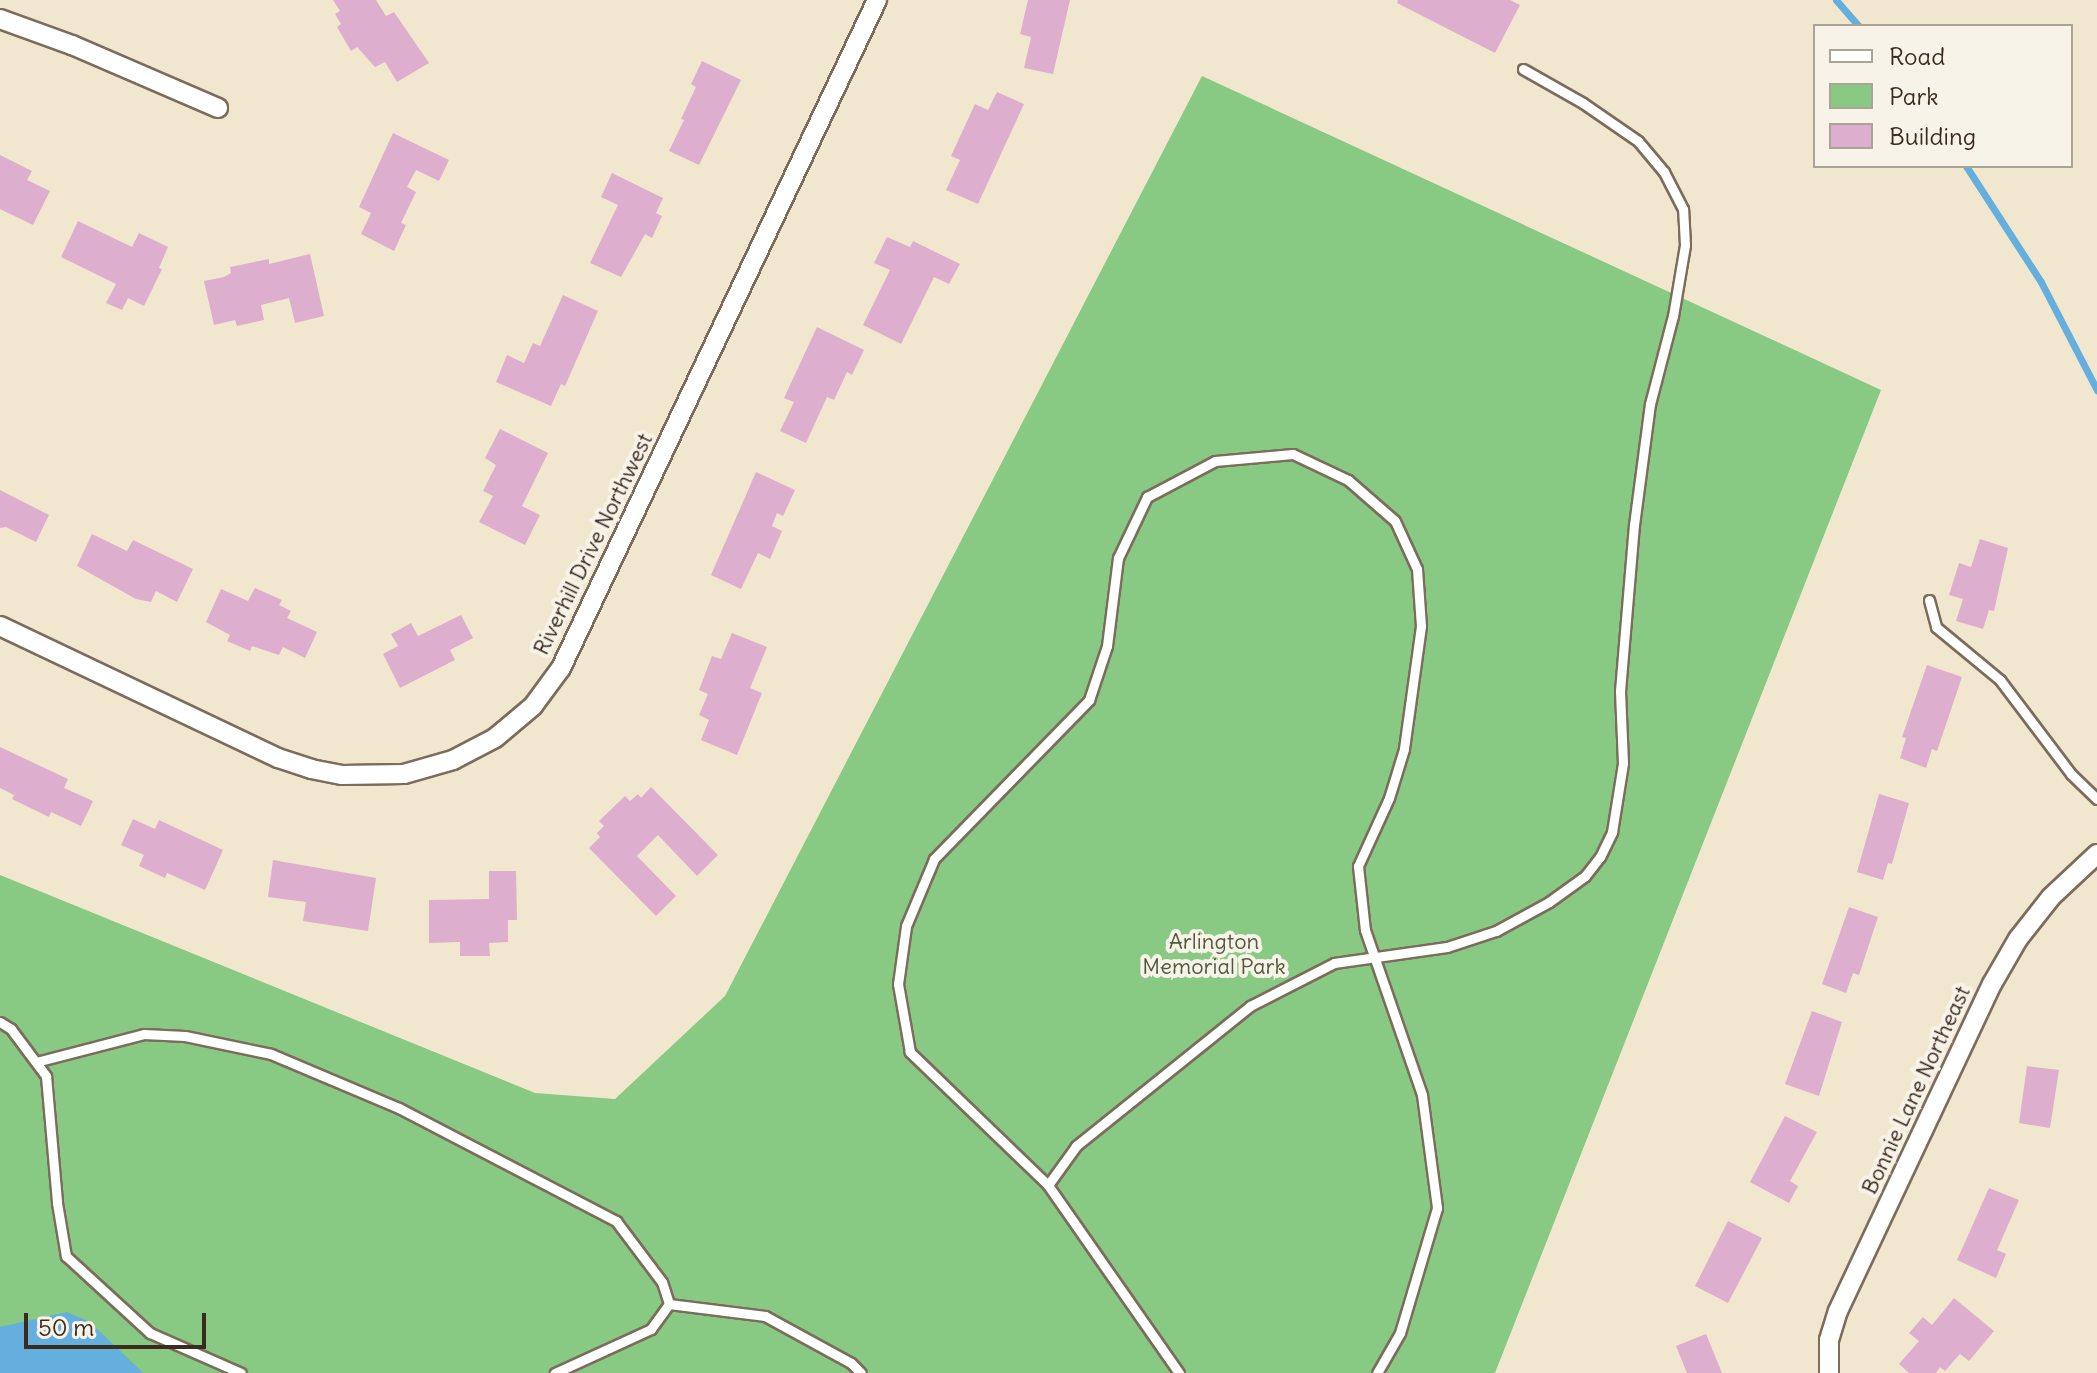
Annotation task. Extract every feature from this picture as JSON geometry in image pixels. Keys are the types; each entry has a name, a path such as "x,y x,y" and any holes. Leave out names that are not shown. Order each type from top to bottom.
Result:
{"street":[{"name":"Riverhill Drive Northwest","path":"0,626 278,758 311,769 342,775 404,774 453,760 495,738 533,706 561,668 877,0"},
{"path":"0,19 72,45 218,108"},
{"name":"Bonnie Lane Northeast","path":"1829,1373 1829,1340 1838,1311 1992,984 2018,939 2051,897 2097,854"}],"lane":[{"path":"1048,1185 1076,1146 1250,1006 1334,963 1447,947 1496,931 1549,902 1585,876 1600,857 1617,813 1623,763 1620,691 1634,525 1650,404 1673,316 1685,245 1683,209 1664,172 1638,141 1583,103 1523,69"},
{"path":"1179,1373 1048,1185 910,1052 898,984 906,926 934,859 1089,700 1107,646 1118,558 1147,497 1215,461 1293,454 1348,480 1395,521 1417,569 1421,626 1404,749 1389,798 1358,866 1365,930 1422,1095 1437,1208 1400,1333 1377,1373"},
{"path":"1929,600 1936,627 2000,680 2071,774 2097,799"},
{"path":"0,1022 11,1029 46,1076 57,1203 66,1256 150,1333 241,1373"},
{"path":"36,1062 144,1034 185,1036 271,1054 399,1108 616,1221 662,1282 669,1304"},
{"path":"555,1373 651,1329 669,1304"},
{"path":"669,1304 765,1316 851,1363 861,1373"}],"green space":[{"name":"Arlington Memorial Park","path":"1202,76 1881,390 1495,1373 0,1373 0,875 535,1093 615,1099 725,996"}],"water":[{"path":"67,1312 90,1322 143,1373 0,1373 0,1327"}],"building":[{"path":"333,0 376,0 386,16 394,12 429,63 397,82 385,62 375,67 357,47 351,51 337,27 341,24 335,14 340,11"},
{"path":"1028,0 1070,0 1053,74 1024,68 1031,37 1020,34"},
{"path":"1398,0 1510,0 1520,5 1495,53 1397,3"},
{"path":"702,61 741,80 699,165 669,151 684,120 681,119 696,87 691,84"},
{"path":"997,92 1024,104 978,204 946,190 960,160 951,156 975,104 988,110"},
{"path":"393,133 449,160 439,181 416,170 407,187 416,192 401,223 406,225 394,251 361,234 371,213 359,207"},
{"path":"0,155 32,171 27,180 50,191 33,225 0,209"},
{"path":"612,173 663,198 656,213 662,216 652,238 645,234 621,277 590,263 618,205 601,197"},
{"path":"78,221 132,247 139,233 168,247 159,268 162,269 144,306 128,298 122,310 106,303 116,284 61,257"},
{"path":"887,237 910,247 913,241 960,264 949,284 934,277 901,344 863,325 890,270 874,263"},
{"path":"310,254 324,316 295,323 289,298 261,305 264,320 237,326 235,320 214,325 204,281 224,277 231,273 230,267 269,259 269,264"},
{"path":"563,295 598,311 565,386 561,384 551,406 496,382 507,355 524,363 533,343 540,346"},
{"path":"817,327 864,350 852,375 847,372 834,400 827,397 806,443 780,431 794,402 784,398"},
{"path":"500,429 548,453 522,506 540,515 525,545 479,522 493,496 483,491 496,465 485,458"},
{"path":"756,472 795,490 783,516 777,513 772,526 782,531 770,559 758,553 741,589 711,575"},
{"path":"0,490 49,515 36,542 6,527 0,528"},
{"path":"92,534 127,551 133,540 193,569 177,602 156,591 151,602 136,599 77,566"},
{"path":"1980,539 2008,548 1994,611 1989,610 1983,629 1956,621 1963,599 1949,595 1959,563 1971,567"},
{"path":"255,588 282,600 279,605 291,611 287,618 317,632 305,658 283,647 279,655 252,646 250,651 227,641 230,635 206,622 221,589 248,601"},
{"path":"461,615 473,638 450,650 455,660 400,688 383,654 398,646 391,634 411,623 418,636"},
{"path":"732,633 767,647 750,688 762,693 737,755 701,740 709,720 699,715 708,694 699,690 712,656 721,659"},
{"path":"1927,665 1962,677 1937,751 1932,749 1926,768 1900,758 1906,738 1902,737"},
{"path":"0,747 68,779 64,788 93,801 81,826 51,812 49,817 12,799 14,795 0,788"},
{"path":"651,787 718,855 697,876 658,835 637,856 676,896 656,916 589,848 600,837 597,833 604,826 599,821 625,796 630,801 638,794 641,798"},
{"path":"1879,794 1909,803 1892,864 1888,863 1883,880 1857,872"},
{"path":"133,819 155,829 159,820 223,850 205,890 167,873 165,878 139,866 144,855 121,845"},
{"path":"273,860 376,878 368,931 303,921 306,902 268,897"},
{"path":"489,871 516,871 517,920 508,920 508,942 489,943 490,956 460,956 460,942 429,943 429,900 489,899"},
{"path":"1849,907 1878,917 1859,975 1853,973 1846,993 1822,984"},
{"path":"1812,1011 1842,1022 1819,1096 1785,1084"},
{"path":"2027,1066 2059,1070 2050,1128 2019,1123"},
{"path":"1785,1116 1817,1132 1790,1181 1798,1186 1789,1203 1750,1182"},
{"path":"1989,1188 2019,1200 1997,1250 2006,1254 1996,1278 1957,1260"},
{"path":"1728,1221 1762,1238 1728,1303 1695,1286"},
{"path":"1954,1298 1994,1331 1969,1361 1960,1354 1945,1371 1940,1367 1936,1373 1909,1373 1899,1364 1919,1341 1909,1333 1923,1317 1932,1325"},
{"path":"1706,1334 1722,1373 1687,1373 1676,1346"}],"waterway":[{"path":"1836,0 1857,24"},
{"path":"1967,168 2041,282 2097,390"}]}
